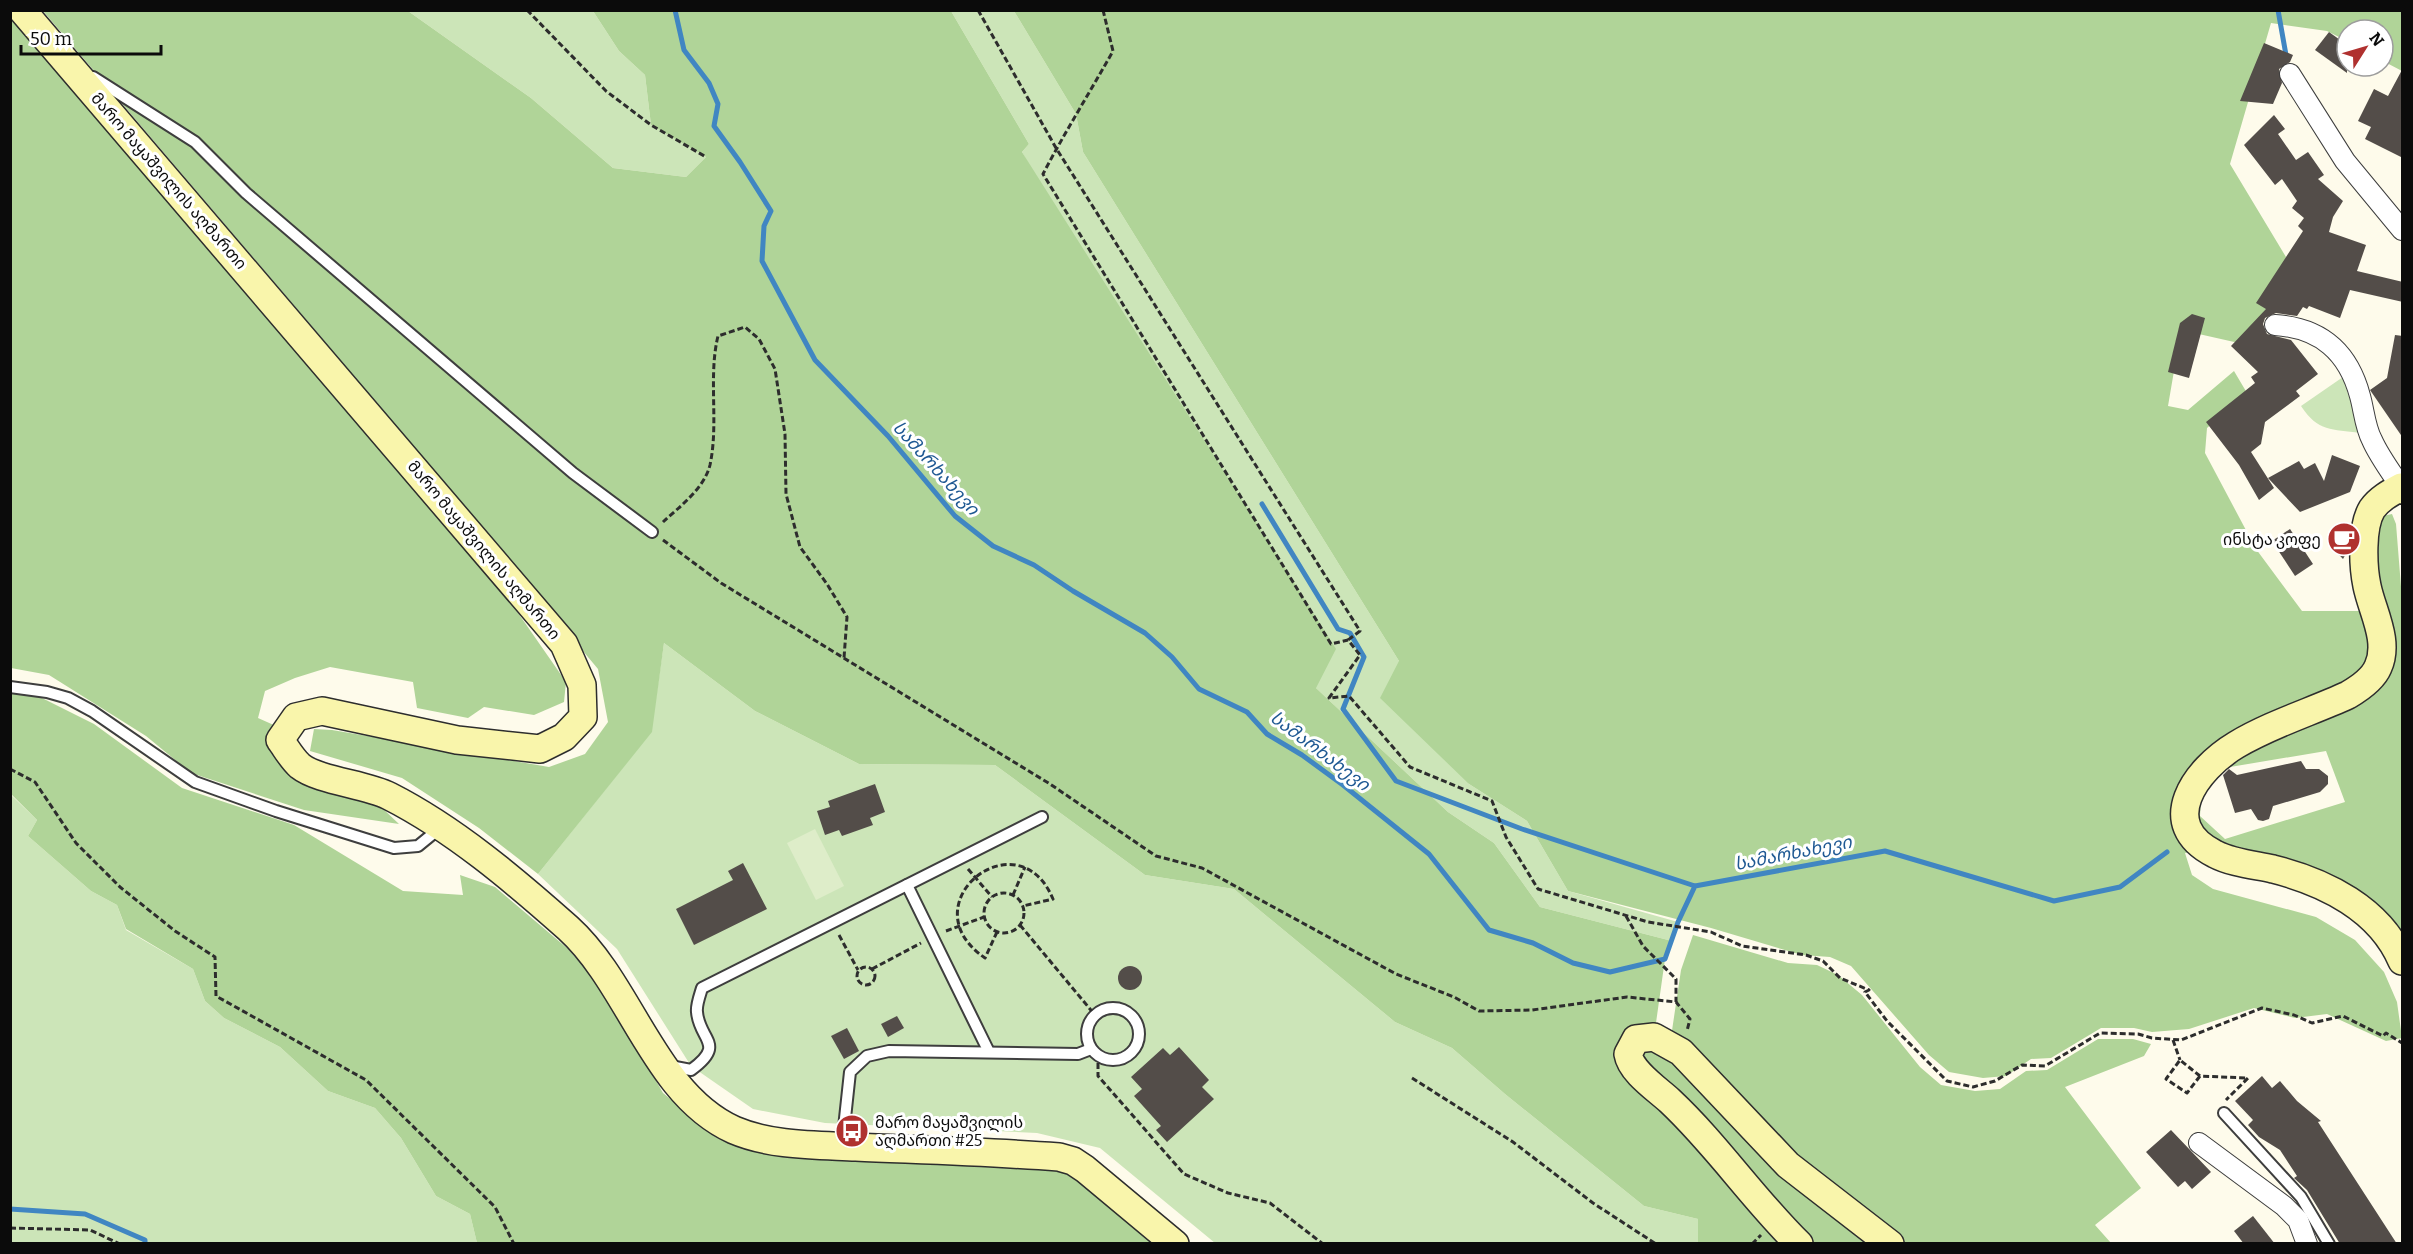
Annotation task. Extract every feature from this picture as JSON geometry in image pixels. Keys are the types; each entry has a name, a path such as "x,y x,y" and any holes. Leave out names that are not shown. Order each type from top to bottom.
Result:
{"main road":[{"path":"22,10 64,59"},
{"name":"მარო მაყაშვილის აღმართი","path":"64,59 564,644 582,685 583,717 564,737 540,749 458,740 322,711 296,717 280,740 301,766 388,795 441,827 521,888 579,939 604,970 664,1065 701,1109 734,1130 772,1139 842,1146 1059,1157 1073,1161 1085,1169 1174,1244"},
{"path":"2402,487 2385,495 2371,510 2364,541 2367,587 2380,632 2381,658 2378,668 2361,687 2348,695 2255,735 2219,756 2195,780 2186,804 2186,816 2196,840 2216,855 2300,876 2338,894 2381,927 2403,961"},
{"path":"1799,1244 1676,1107 1632,1065 1628,1054 1632,1043 1648,1035 1681,1052 1788,1165 1890,1244"}],"street":[{"path":"2290,74 2345,161 2403,230"},
{"path":"2275,325 2298,327 2326,342 2344,359 2359,392 2371,439 2402,487"},
{"path":"2199,1143 2284,1206 2298,1220 2307,1244"}],"lane":[{"path":"64,59 195,142 246,193 573,473 652,532"},
{"path":"10,687 47,692 68,698 92,711 195,782 276,811 394,848 418,846 441,827"},
{"path":"664,1065 691,1070 705,1060 710,1044 697,1012 702,988 1042,817"},
{"path":"907,885 988,1050"},
{"path":"1106,1009 1122,1010 1135,1020 1139,1038 1136,1046 1123,1059 1106,1060 1094,1052 1086,1033 1095,1015 1106,1009"},
{"path":"842,1146 850,1072 867,1056 889,1051 988,1050 1077,1054 1094,1052"},
{"path":"2223,1108 2301,1197 2330,1244"}],"path":[{"path":"527,10 606,91 651,125 706,157"},
{"path":"978,10 1056,148 1360,631 1348,640 1331,644 1043,174 1056,148 1078,106 1093,87 1113,51 1103,10"},
{"path":"844,658 847,617 800,547 786,494 785,435 774,369 759,339 745,327 718,336 714,354 710,467 693,494 652,532 721,584 1050,784 1156,856 1202,868 1396,974 1454,997 1479,1011 1532,1010 1627,997 1676,1002"},
{"path":"1348,640 1359,655 1329,698 1347,696 1410,767 1492,801 1506,837 1538,889 1648,922 1712,932 1742,946 1806,955 1823,961 1840,978 1869,990 1865,992 1887,1021 1947,1081 1973,1087 1995,1081 2022,1065 2045,1066 2100,1033 2138,1034 2181,1040 2262,1008 2294,1015 2312,1023 2343,1016 2383,1036 2386,1033 2403,1043"},
{"path":"10,769 35,782 76,843 120,887 174,931 215,957 216,996 366,1080 495,1207 514,1244"},
{"path":"960,858 992,897"},
{"path":"996,932 985,958 962,936 957,919 958,902 965,887 975,876 991,866 1008,864 1024,867 1039,876 1053,899 1023,906"},
{"path":"1013,895 1024,867"},
{"path":"1002,893 1013,895 1023,906 1024,920 1010,933 996,932 984,917 986,904 992,897 1002,893"},
{"path":"1626,916 1642,946 1676,979 1676,1002 1690,1019 1681,1052"},
{"path":"832,922 858,970 856,976 861,984 866,985 874,981 874,972 870,967 858,970"},
{"path":"1020,925 1095,1015"},
{"path":"2173,1040 2180,1060 2200,1076 2248,1078 2223,1108"},
{"path":"1094,1052 1098,1076 1184,1174 1228,1193 1270,1203 1323,1244"},
{"path":"2180,1060 2166,1078 2187,1093 2200,1076"},
{"path":"1412,1078 1513,1142 1593,1203 1656,1244"},
{"path":"10,1228 90,1230 120,1244"}],"green space":[{"path":"43,11 408,11 531,98 613,168 686,177 706,157 651,125 645,75 619,51 593,11 951,11 1029,144 1022,152 1336,649 1316,688 1448,812 1494,843 1540,907 1672,941 1665,959 1654,1037 1890,1243 1698,1243 1698,1219 1644,1206 1505,1094 1452,1048 1395,1022 1234,889 1145,875 995,765 859,764 755,711 664,643 652,732 538,874 479,828 402,778 310,751 314,729 332,730 549,767 585,754 608,722 598,669 320,336"},
{"path":"408,11 593,11 619,51 645,75 651,125 706,157 686,177 613,168 531,98"},
{"path":"951,11 1014,11 1076,114 1083,152 1399,661 1469,784 1527,821 1568,891 1678,922 1672,941 1540,907 1494,843 1448,812 1316,688 1022,152 1029,144"},
{"path":"1014,11 2402,11 2402,71 2395,67 2395,18 2335,18 2335,35 2327,31 2271,23 2230,164 2286,257 2252,346 2181,330 2168,406 2188,410 2234,371 2247,393 2207,428 2205,453 2256,549 2302,611 2371,611 2371,559 2378,517 2392,514 2396,524 2402,599 2402,961 2381,927 2206,848 2185,853 2192,875 2213,889 2316,917 2355,940 2384,972 2397,1002 2402,1038 2386,1041 2327,1014 2295,1018 2254,1008 2189,1029 2152,1032 2134,1028 2101,1028 2051,1058 2031,1059 2006,1076 1983,1078 1949,1072 1929,1055 1851,966 1830,957 1802,955 1711,928 1568,891 1527,821 1469,784 1380,698 1399,661 1083,152 1076,114","holes":["2326,751 2345,802 2225,839 2200,816 2202,784 2224,768"]},
{"path":"10,12 489,571 566,682 564,702 534,715 484,707 468,718 417,708 413,682 330,667 295,678 265,691 258,718 276,726 277,760 310,788 379,805 399,824 304,810 191,773 146,736 49,675 11,668"},
{"path":"2343,377 2360,433 2326,428 2313,421 2301,406"},
{"path":"664,643 755,711 859,764 995,765 1145,875 1234,889 1395,1022 1452,1048 1505,1094 1644,1206 1698,1219 1698,1243 1215,1243 1100,1148 1037,1133 825,1123 753,1109 691,1066 617,949 538,874 651,732"},
{"path":"10,692 42,698 94,724 182,788 294,825 403,891 463,895 460,875 495,887 567,948 602,986 663,1093 689,1114 737,1138 1066,1167 1164,1243 477,1243 470,1214 436,1196 401,1138 375,1108 328,1091 280,1047 224,1018 205,1001 193,969 126,929 117,905 91,891 28,836 37,820 11,794"},
{"path":"10,794 37,820 28,836 91,891 117,905 126,930 193,969 205,1001 224,1018 280,1047 328,1091 375,1108 401,1138 436,1196 470,1214 477,1243 11,1243"},
{"path":"815,829 844,886 816,900 787,843"},
{"path":"1693,935 1788,963 1817,965 1838,975 1862,995 1920,1067 1941,1085 1975,1091 2000,1089 2026,1071 2047,1070 2098,1039 2133,1039 2151,1044 2144,1056 2065,1087 2141,1188 2095,1225 2111,1243 1898,1243 1670,1044 1681,970"}],"building":[{"path":"2329,32 2335,36 2335,64 2315,50"},
{"path":"2264,43 2293,55 2290,62 2279,69 2282,83 2273,104 2240,101"},
{"path":"2403,68 2403,158 2365,139 2371,127 2358,121 2374,89 2388,96"},
{"path":"2274,115 2285,129 2278,134 2296,160 2308,152 2324,175 2318,179 2343,201 2333,217 2329,232 2366,245 2357,271 2403,282 2403,302 2350,290 2340,318 2309,306 2307,309 2303,307 2297,316 2276,313 2265,318 2263,324 2267,334 2291,340 2318,374 2296,391 2300,396 2265,422 2261,444 2251,452 2274,488 2259,500 2239,465 2206,422 2255,383 2251,377 2258,372 2231,346 2266,309 2256,303 2303,231 2298,226 2304,218 2292,208 2297,201 2282,179 2275,185 2244,145"},
{"path":"2192,314 2205,318 2189,378 2168,372 2180,323"},
{"path":"2395,335 2403,336 2403,438 2370,390 2387,378"},
{"path":"2332,455 2360,466 2350,492 2300,512 2268,478 2299,461 2304,469 2315,463 2324,481"},
{"path":"2290,529 2313,564 2295,576 2272,541"},
{"path":"2345,530 2348,550 2343,559 2330,545"},
{"path":"2301,761 2306,769 2319,769 2328,776 2328,784 2320,792 2273,806 2269,819 2263,821 2258,820 2251,809 2235,813 2223,775 2229,769 2237,775"},
{"path":"875,784 885,812 870,818 873,825 842,836 839,830 825,835 817,811 830,807 828,801"},
{"path":"743,863 767,909 694,945 676,909 733,880 728,871"},
{"path":"1130,966 1135,967 1141,973 1141,983 1135,989 1130,990 1125,989 1119,983 1118,978 1119,973 1125,967"},
{"path":"897,1016 904,1028 888,1037 881,1024"},
{"path":"847,1028 859,1051 844,1059 831,1036"},
{"path":"1179,1047 1209,1080 1202,1087 1214,1099 1167,1142 1156,1130 1161,1126 1134,1096 1142,1089 1131,1077 1163,1048 1170,1055"},
{"path":"2262,1076 2272,1088 2280,1081 2297,1101 2321,1121 2318,1122 2397,1244 2340,1244 2307,1190 2294,1178 2297,1176 2280,1150 2259,1137 2248,1125 2253,1120 2235,1101"},
{"path":"2171,1130 2211,1172 2192,1189 2185,1181 2178,1187 2146,1152"},
{"path":"2253,1216 2275,1244 2244,1244 2234,1231"}],"waterway":[{"name":"სამარხახევი","path":"675,10 684,50 709,83 718,104 714,126 771,211 764,226 762,261 815,360 888,436 955,516 993,546 1034,565 1145,633 1172,657 1199,689 1247,712 1267,734 1302,755 1343,785 1429,854 1489,930 1533,943 1573,963 1610,972 1665,959 1678,922 1695,886 1885,851 2054,901 2120,887 2167,852"},
{"path":"2278,10 2286,55"},
{"path":"1262,504 1338,629 1350,633 1364,657 1343,709 1396,781 1522,829 1695,886"},
{"path":"10,1209 85,1214 145,1240 145,1244"}],"place":[{"name":"ინსტა კოფე","path":"2344,539"},
{"name":"მარო მაყაშვილის აღმართი #25","path":"852,1131"}]}
